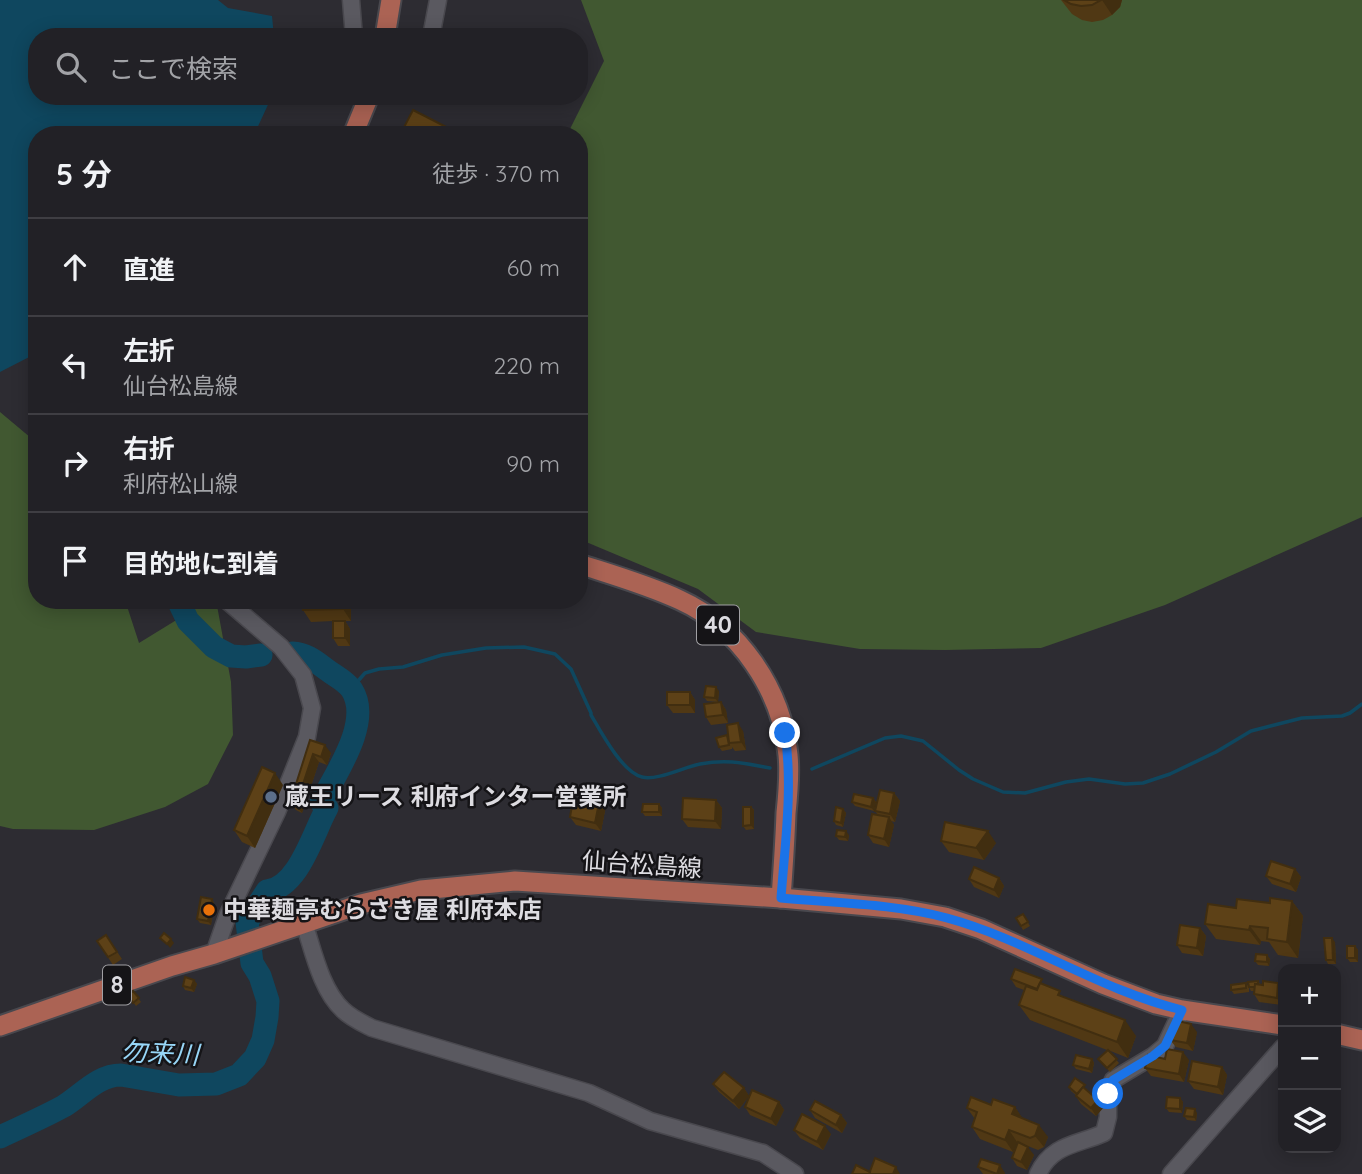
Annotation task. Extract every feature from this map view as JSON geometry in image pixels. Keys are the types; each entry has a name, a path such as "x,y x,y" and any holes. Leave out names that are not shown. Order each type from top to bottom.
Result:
{"main road":[{"path":"386,28 391,0"},
{"path":"357,126 365,105"},
{"name":"40","path":"588,567 681,600 706,615 731,635 766,682 785,733 788,755 781,898"},
{"name":"仙台松島線","path":"0,1026 172,965 214,954 360,904 421,890 515,881 781,898 901,909 945,917 981,929 1103,984 1156,1004 1278,1024"},
{"path":"1341,1035 1362,1040"}],"street":[{"path":"351,0 353,28"},
{"path":"433,28 438,0"},
{"path":"214,954 228,914 277,812 307,737 312,708 303,675 281,647 237,609"},
{"path":"304,923 328,991 342,1009 357,1021 372,1028 589,1093 650,1121 763,1153 795,1174"},
{"path":"1038,1174 1044,1161 1060,1149 1104,1133 1108,1117 1108,1094 1113,1080 1165,1046 1182,1010"},
{"path":"1171,1174 1278,1053"}],"green space":[{"path":"581,0 1362,0 1362,517 1165,605 1041,648 860,649 756,632 698,589 588,543 588,126 572,126 582,105 588,105 588,93 604,61"},
{"path":"0,412 28,435 28,609 128,609 139,643 194,609 218,609 231,682 233,735 208,784 165,807 94,830 13,829 0,826"}],"water":[{"path":"0,0 218,0 228,8 272,16 273,28 28,28 28,105 268,105 258,126 28,126 28,358 0,372"}],"building":[{"path":"1064,0 1101,0 1092,5 1081,6"},
{"path":"413,110 444,126 405,126"},
{"path":"333,621 345,621 345,638 333,638"},
{"path":"706,686 716,687 715,698 704,697"},
{"path":"667,692 690,692 690,705 667,705"},
{"path":"721,702 723,715 706,717 704,704"},
{"path":"738,723 741,742 729,743 727,725"},
{"path":"727,735 729,745 719,747 716,738"},
{"path":"310,740 325,745 321,757 313,754 296,805 290,803"},
{"path":"262,767 275,773 247,836 234,830"},
{"path":"588,790 601,793 595,823 570,817 573,800 585,802"},
{"path":"880,790 894,793 890,814 875,811"},
{"path":"854,794 873,798 871,807 852,802"},
{"path":"683,798 716,800 715,821 682,819"},
{"path":"643,804 659,804 659,812 642,812"},
{"path":"743,807 751,807 751,825 743,826"},
{"path":"836,807 843,809 841,823 834,821"},
{"path":"872,814 889,817 884,839 868,835"},
{"path":"945,822 988,831 976,848 941,841"},
{"path":"837,830 846,831 845,837 836,836"},
{"path":"1271,861 1295,869 1290,884 1266,876"},
{"path":"974,867 999,878 994,890 969,879"},
{"path":"201,897 212,899 208,921 197,919"},
{"path":"1270,898 1292,901 1287,942 1267,939 1268,928 1250,926 1249,930 1205,924 1208,904 1236,908 1237,899 1270,903"},
{"path":"1023,914 1028,922 1021,926 1016,918"},
{"path":"1180,925 1200,928 1197,948 1177,945"},
{"path":"164,933 171,939 167,944 160,938"},
{"path":"106,935 117,952 108,957 97,941"},
{"path":"1324,938 1332,938 1333,960 1326,960"},
{"path":"1347,946 1355,946 1355,958 1347,958"},
{"path":"1256,954 1267,955 1267,962 1255,961"},
{"path":"1015,969 1042,979 1037,989 1011,979"},
{"path":"185,977 194,980 191,988 183,986"},
{"path":"1258,981 1255,987 1249,987 1248,982"},
{"path":"1263,981 1278,983 1277,998 1254,994 1255,984 1263,985"},
{"path":"1040,983 1060,991 1058,995 1125,1020 1117,1042 1019,1005 1026,986 1037,990"},
{"path":"1246,983 1246,988 1231,990 1231,985"},
{"path":"133,991 139,998 133,1003 128,995"},
{"path":"1174,1020 1191,1024 1187,1043 1170,1040"},
{"path":"1167,1049 1183,1052 1179,1074 1145,1068 1148,1055 1165,1059"},
{"path":"1108,1050 1117,1059 1107,1068 1098,1059"},
{"path":"1076,1055 1092,1059 1089,1069 1073,1065"},
{"path":"1192,1061 1222,1067 1218,1087 1188,1081"},
{"path":"724,1072 744,1088 733,1101 713,1084"},
{"path":"1075,1078 1085,1085 1077,1094 1069,1087"},
{"path":"1083,1087 1098,1100 1091,1108 1076,1096"},
{"path":"752,1090 779,1102 771,1119 745,1107"},
{"path":"971,1097 991,1105 993,1099 1015,1107 1012,1114 1039,1125 1035,1136 1030,1138 1009,1130 1005,1140 972,1127 977,1112 967,1108"},
{"path":"1167,1097 1180,1098 1180,1109 1166,1108"},
{"path":"815,1101 841,1115 836,1125 810,1110"},
{"path":"1186,1108 1195,1109 1194,1117 1184,1116"},
{"path":"802,1114 825,1126 817,1142 794,1130"},
{"path":"1018,1142 1028,1147 1021,1162 1012,1158"},
{"path":"875,1158 896,1167 893,1174 869,1174"},
{"path":"981,1159 1000,1165 997,1174 978,1167"},
{"path":"856,1165 870,1172 869,1174 852,1174"}],"waterway":[{"name":"勿来川","path":"182,609 188,621 214,647 231,656 261,655"},
{"path":"351,689 365,673 379,669 403,667 442,655 486,648 524,647 555,654 571,669 600,731 620,760 634,774 648,778 700,764 719,762 770,768"},
{"name":"勿来川","path":"0,1137 64,1106 105,1078 121,1075 179,1085 216,1084 239,1075 255,1058 263,1040 268,1001 260,976 252,963 247,922 267,891 288,880 304,857 327,808 321,802 350,747 358,717 357,703 347,685 312,660 292,653"},
{"path":"812,769 885,738 901,736 923,741 973,779 1003,792 1025,793 1089,779 1125,784 1143,783 1170,774 1216,752 1251,731 1302,718 1342,716 1362,704"}],"place":[{"name":"蔵王リース 利府インター営業所","path":"271,797"},
{"name":"中華麺亭むらさき屋 利府本店","path":"209,910"}],"route":[{"path":"785,733 788,781 781,898 901,909 945,917 981,929 1103,984 1156,1004 1182,1010 1165,1046 1113,1080 1108,1094"}]}
